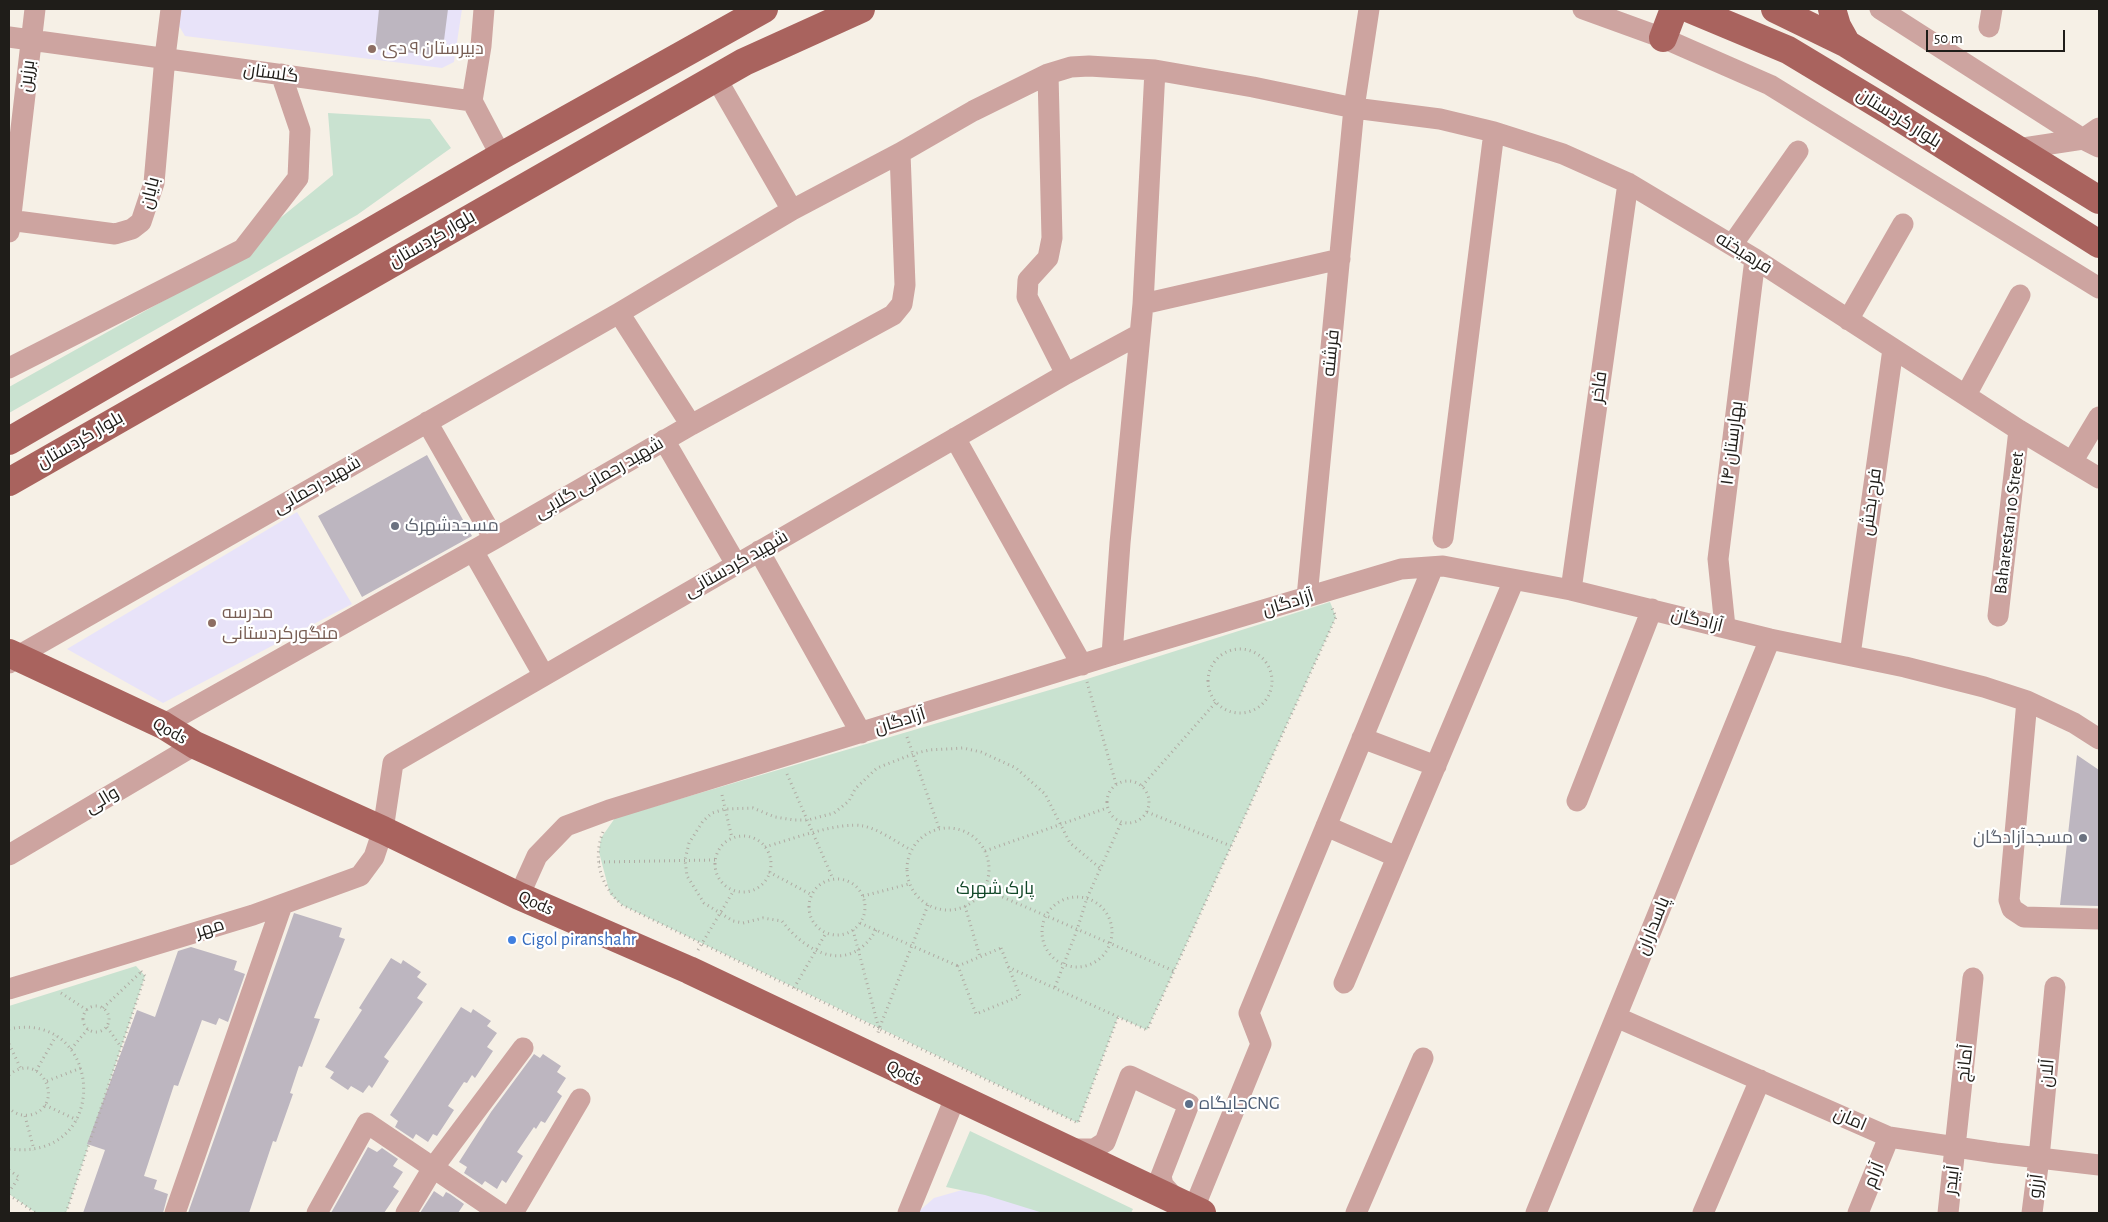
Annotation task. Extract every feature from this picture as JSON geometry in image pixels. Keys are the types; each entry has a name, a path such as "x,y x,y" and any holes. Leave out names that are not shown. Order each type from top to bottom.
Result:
{"main road":[{"name":"بلوار کردستان","path":"9,441 502,156 727,28 764,9"},
{"name":"بلوار کردستان","path":"9,482 557,167 744,62 861,9"},
{"path":"1662,38 1674,9"},
{"name":"بلوار کردستان","path":"1690,9 1788,50 1886,109 2099,244"},
{"name":"بلوار کردستان","path":"1775,9 1847,44 2099,200"},
{"path":"1832,9 1837,26 1847,44"},
{"path":"727,28 744,62"},
{"path":"538,136 557,167"},
{"name":"Qods","path":"11,658 163,725 195,745 383,830 519,896 688,970 1191,1209"}],"street":[{"name":"برزین","path":"9,224 35,9"},
{"name":"بایان","path":"9,224 115,234 132,229 141,222 154,183 171,9"},
{"path":"484,9 481,46 472,101 502,156"},
{"name":"فرشته","path":"1307,597 1354,108 1369,9"},
{"path":"1583,9 1662,38 1770,85 2099,288"},
{"path":"1880,9 2094,138"},
{"name":"گلستان","path":"9,37 165,57 472,101"},
{"name":"فرهیخته","path":"900,153 973,111 1048,74 1071,67 1089,66 1154,70 1253,87 1354,108 1440,119 1494,132 1563,154 1628,183 1755,258 2019,430 2099,478"},
{"path":"1112,655 1120,543 1143,304 1154,70"},
{"path":"9,368 243,249 298,178 300,130 281,74"},
{"path":"1048,74 1052,238 1048,258 1028,280 1027,297 1066,374"},
{"path":"716,78 792,210"},
{"path":"1443,538 1494,132"},
{"path":"2017,148 2094,138"},
{"path":"1732,245 1798,151"},
{"name":"شهید رحمانی","path":"11,658 618,313 792,210 900,153"},
{"name":"شهید رحمانی گلابی","path":"163,725 473,551 664,440 893,315 902,304 905,285 900,153"},
{"name":"فاخر","path":"1571,590 1628,183"},
{"path":"1848,320 1903,224"},
{"name":"بهارستان ۱۴","path":"1725,627 1718,559 1755,258"},
{"path":"1143,304 1340,259"},
{"path":"1966,395 2020,295"},
{"path":"618,313 691,425"},
{"name":"شهید کردستانی","path":"383,830 393,763 543,674 1066,374 1140,334"},
{"name":"فرح بخش","path":"1850,655 1893,349"},
{"path":"2072,462 2099,417"},
{"path":"427,422 494,539"},
{"name":"Baharestan 10 Street","path":"1998,616 2019,430"},
{"path":"955,438 1082,665"},
{"path":"664,440 736,564"},
{"path":"473,551 543,674"},
{"path":"759,551 862,732"},
{"name":"آزادگان","path":"519,896 537,856 566,826 609,810 1112,655 1401,569 1443,566 1571,590 1770,639 1905,667 2027,701 2074,723 2099,739"},
{"path":"1063,1148 1094,1149 1104,1142 1130,1076 1189,1104 1160,1176 1163,1185 1191,1209 1261,1044 1249,1013 1433,567"},
{"path":"1344,983 1514,580"},
{"path":"1577,801 1652,609"},
{"name":"پاسداران","path":"1536,1213 1770,639"},
{"path":"2027,701 2009,900 2012,909 2024,917 2099,919"},
{"path":"1362,738 1436,766"},
{"name":"والی","path":"9,855 195,745"},
{"path":"1326,826 1397,857"},
{"name":"مهر","path":"9,989 253,916 360,876 374,857 383,830"},
{"path":"175,1213 282,905"},
{"name":"آمانج","path":"1956,1148 1973,978"},
{"name":"آلان","path":"2039,1158 2055,987"},
{"name":"امان","path":"1616,1017 1889,1137 1956,1148 2099,1165"},
{"path":"406,1213 433,1168 523,1048"},
{"path":"1356,1213 1423,1058"},
{"path":"1703,1213 1760,1080"},
{"path":"908,1213 955,1098"},
{"path":"513,1213 580,1099"},
{"path":"317,1213 367,1123 500,1213"},
{"name":"آرام","path":"1858,1213 1889,1137"},
{"name":"آبیدر","path":"1948,1213 1956,1148"},
{"name":"آرزو","path":"2032,1213 2039,1158"}],"path":[{"path":"1008,967 1147,1030 1336,617 1330,602"},
{"path":"1238,649 1258,654 1270,671 1272,682 1270,693 1264,702 1255,709 1240,713 1224,709 1216,702 1208,684 1209,673 1213,664 1220,656 1228,651 1238,649"},
{"path":"1082,665 1116,784"},
{"path":"1142,786 1216,702"},
{"path":"905,732 939,828"},
{"path":"876,930 871,940 862,948 842,956 830,956 816,951 790,931 782,921 763,918 743,923 733,922 704,903 687,876 684,860 689,843 703,821 712,812 725,809 753,808 775,818 808,820 834,813 849,801 855,789 878,768 913,754 929,750 963,748 997,758 1016,768 1045,794 1070,843 1100,869"},
{"path":"781,757 833,879"},
{"path":"718,776 732,838"},
{"path":"1129,780 1142,786 1149,798 1147,812 1136,822 1121,823 1115,819 1107,808 1108,795 1116,784 1129,780"},
{"path":"985,852 1107,808"},
{"path":"1147,812 1231,846"},
{"path":"1055,987 1078,930 1087,898 1121,823"},
{"path":"765,847 813,832 854,825 865,826 911,850"},
{"path":"954,827 967,832 978,841 985,852 989,864 988,877 984,889 976,899 965,906 953,910 940,910 928,905 917,896 909,884 906,870 911,850 915,843 926,833 939,828 954,827"},
{"path":"741,836 751,837 765,847 770,863 769,872 759,886 751,890 734,890 726,886 719,878 715,860 718,851 732,838 741,836"},
{"path":"600,862 715,860"},
{"path":"769,872 812,895"},
{"path":"833,879 851,882 863,896 865,905 864,915 860,923 854,930 845,934 826,933 812,921 810,913 812,895 825,881 833,879"},
{"path":"863,896 909,884"},
{"path":"984,889 1174,971"},
{"path":"688,970 701,943 734,890"},
{"path":"1087,898 1097,903 1105,911 1110,921 1112,932 1110,943 1100,957 1087,965 1076,967 1065,965 1050,954 1042,938 1046,915 1064,899 1087,898"},
{"path":"622,905 1078,1123 1118,1016"},
{"path":"869,1056 928,905"},
{"path":"965,906 980,957"},
{"path":"860,923 958,966 976,1014 1020,996 1001,948 958,966"},
{"path":"854,930 880,1029"},
{"path":"794,988 826,933"},
{"path":"66,1213 145,976 136,966"},
{"path":"103,1008 141,972"},
{"path":"67,988 58,991 87,1010"},
{"path":"95,1006 103,1008 109,1014 107,1027 96,1032 88,1029 83,1018 87,1010 95,1006"},
{"path":"9,1029 20,1026 39,1028 56,1036 71,1049 81,1068 85,1083 84,1102 77,1120 67,1133 55,1143 34,1150 9,1149"},
{"path":"107,1027 121,1047"},
{"path":"71,1049 88,1029"},
{"path":"36,1071 56,1036"},
{"path":"9,1047 21,1069"},
{"path":"47,1081 81,1068"},
{"path":"9,1075 21,1069 36,1071 47,1081 49,1089 45,1104 40,1111 25,1116 9,1110"},
{"path":"45,1104 77,1120"},
{"path":"25,1116 34,1150"},
{"path":"9,1170 19,1177 9,1193 36,1213"}],"shaded area":[{"name":"دبیرستان ۹ دی","path":"177,9 462,9 454,62 442,68 185,36 176,21"},
{"name":"مدرسه منگورکردستانی","path":"297,512 352,604 163,703 67,649"},
{"path":"962,1190 987,1191 1045,1213 917,1213 934,1198"}],"green space":[{"path":"328,113 430,119 451,148 357,215 9,413 9,387 213,273 333,175"},
{"name":"پارک شهرک","path":"1330,602 1336,617 1147,1030 1118,1017 1078,1123 622,905 610,894 599,852 601,838 615,818 1087,679"},
{"path":"136,966 145,976 66,1213 36,1213 9,1194 9,1006"},
{"path":"970,1131 1133,1209 1131,1213 1043,1213 985,1195 946,1187"}],"building":[{"path":"379,9 448,9 442,56 375,49"},
{"name":"مسجدشهرک","path":"427,455 472,536 362,597 318,516"},
{"name":"مسجدآزادگان","path":"2077,755 2099,770 2099,906 2060,905"},
{"path":"294,913 342,928 339,937 345,939 314,1018 320,1019 302,1067 299,1066 290,1093 293,1094 276,1142 273,1141 249,1213 188,1213"},
{"path":"191,947 237,961 234,970 245,974 228,1022 219,1018 216,1025 202,1020 178,1086 174,1085 144,1176 157,1180 154,1189 168,1194 163,1213 83,1213 105,1150 87,1144 137,1010 155,1017 178,951"},
{"path":"391,958 401,964 403,960 421,972 417,977 427,984 417,998 423,1002 384,1057 389,1061 372,1088 369,1085 363,1093 351,1086 348,1090 330,1078 334,1072 325,1067 362,1010 359,1008"},
{"path":"461,1007 471,1013 473,1009 491,1021 487,1026 497,1033 487,1047 493,1051 475,1078 472,1075 467,1083 464,1082 448,1106 454,1110 437,1136 433,1134 428,1142 416,1134 413,1139 395,1127 398,1121 390,1115"},
{"path":"534,1054 540,1058 543,1054 561,1066 557,1072 566,1078 557,1092 562,1096 545,1123 541,1121 536,1129 534,1127 517,1152 523,1156 506,1183 502,1180 497,1189 485,1181 482,1185 464,1173 467,1167 459,1162 491,1112"},
{"path":"368,1147 377,1152 382,1148 398,1159 393,1166 403,1172 393,1187 399,1191 384,1213 331,1213"},
{"path":"434,1191 443,1197 446,1192 464,1204 458,1213 420,1213"}],"place":[{"name":"دبیرستان ۹ دی","path":"372,49"},
{"name":"مسجدشهرک","path":"395,526"},
{"name":"مدرسه منگورکردستانی","path":"212,623"},
{"name":"مسجدآزادگان","path":"2083,838"},
{"name":"Cigol piranshahr","path":"512,940"},
{"name":"جایگاهCNG","path":"1189,1104"}]}
